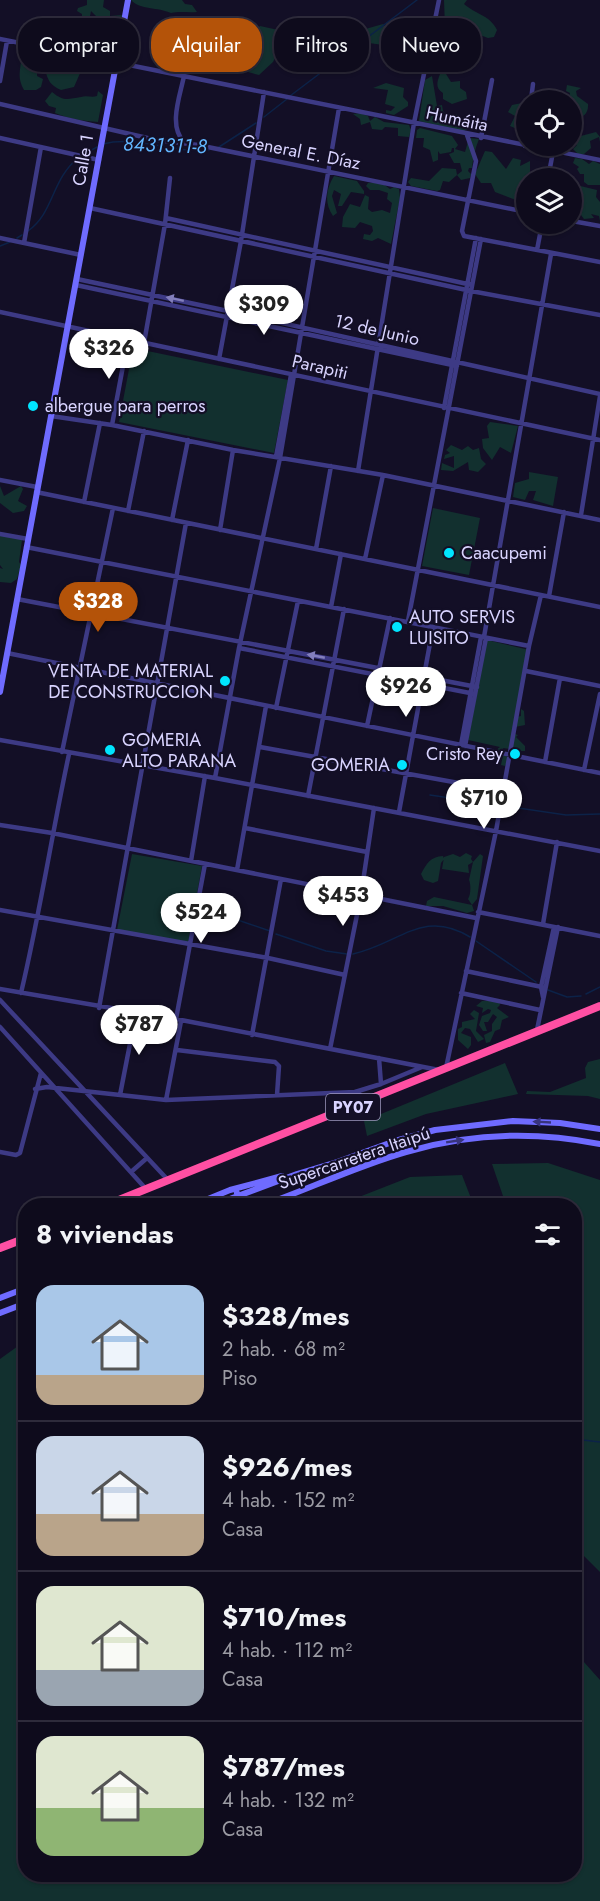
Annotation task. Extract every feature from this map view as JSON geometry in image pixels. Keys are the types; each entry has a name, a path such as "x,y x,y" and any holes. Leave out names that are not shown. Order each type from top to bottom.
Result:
{"highway":[{"name":"PY07","path":"124,1198 600,1006"},
{"path":"0,1248 18,1241"}],"street":[{"name":"Calle 1","path":"125,18 128,0"},
{"path":"358,471 414,123 439,0"},
{"name":"Humáita","path":"0,39 18,43"},
{"path":"0,81 7,41"},
{"name":"Humáita","path":"139,67 516,144"},
{"name":"Calle 1","path":"0,692 3,664 7,653 114,72"},
{"path":"184,76 176,126 178,135 184,142"},
{"path":"481,138 492,80"},
{"path":"532,90 533,84"},
{"path":"219,359 264,92"},
{"name":"General E. Díaz","path":"0,104 156,140 184,142 516,210"},
{"path":"215,778 240,641 264,538 303,330 339,108"},
{"path":"467,135 476,161 462,231 464,236 600,262"},
{"path":"0,138 99,160"},
{"path":"24,243 41,147"},
{"name":"Humáita","path":"575,156 600,160"},
{"path":"144,342 165,225 170,178"},
{"path":"90,208 316,254 469,291 600,315"},
{"path":"166,218 241,238"},
{"path":"582,223 600,226"},
{"path":"537,250 540,234"},
{"path":"0,238 81,255"},
{"path":"408,621 479,239"},
{"path":"463,746 551,254"},
{"path":"392,271 470,284"},
{"name":"12 de Junio","path":"76,282 153,294 228,310 303,330 600,395"},
{"name":"12 de Junio","path":"76,282 152,302 303,330"},
{"name":"Parapiti","path":"0,312 597,440"},
{"path":"112,425 128,339"},
{"path":"581,515 597,440 600,395"},
{"path":"51,416 112,425 233,450 433,484 600,520"},
{"path":"84,502 100,423"},
{"path":"128,511 144,431"},
{"path":"172,520 188,440"},
{"path":"220,530 233,450"},
{"path":"316,549 332,466"},
{"path":"365,559 383,475"},
{"path":"0,480 84,502 600,606"},
{"path":"62,752 113,508"},
{"path":"549,596 564,512"},
{"path":"99,1008 186,523"},
{"path":"0,534 28,538"},
{"path":"26,547 529,646"},
{"path":"331,607 341,554"},
{"path":"0,989 444,1070 496,831 529,646 541,595"},
{"path":"17,599 90,615 240,641 474,687"},
{"path":"276,708 298,601"},
{"path":"308,796 344,609"},
{"path":"367,726 390,618"},
{"path":"399,812 426,677 433,627"},
{"path":"239,648 473,693"},
{"path":"7,653 600,774"},
{"path":"526,671 600,686"},
{"path":"545,762 560,678"},
{"path":"584,770 600,694"},
{"path":"237,870 266,706"},
{"path":"593,729 600,730"},
{"path":"0,740 69,754 205,776 600,851"},
{"path":"260,747 316,755 503,791"},
{"path":"21,993 39,917 52,833 69,754"},
{"path":"191,861 205,776"},
{"path":"330,1049 361,895 374,808"},
{"path":"0,825 52,833 476,918"},
{"path":"245,828 367,852"},
{"path":"543,924 557,842"},
{"path":"166,1100 177,1050 190,945 205,864"},
{"path":"252,1035 281,879"},
{"path":"0,910 268,958 345,975"},
{"path":"478,912 600,936"},
{"path":"543,997 542,987 556,927"},
{"path":"536,1032 556,927"},
{"path":"466,971 542,987"},
{"path":"461,993 540,1010"},
{"path":"0,1000 168,1180"},
{"path":"120,1095 136,1013"},
{"path":"0,1027 146,1189"},
{"path":"177,1050 275,1062 279,1066 277,1095"},
{"path":"379,1058 381,1084"},
{"path":"35,1089 47,1087 166,1100 355,1092 422,1067"},
{"path":"0,1152 16,1155 20,1153 41,1073"},
{"path":"355,1092 368,1101"},
{"name":"Supercarretera Itaipú","path":"230,1198 407,1137 466,1125 528,1121 600,1129"},
{"name":"Supercarretera Itaipú","path":"283,1198 393,1156 456,1140 531,1134 600,1143"},
{"path":"131,1172 147,1158"},
{"path":"210,1198 266,1178 297,1174"},
{"path":"230,1190 240,1194 242,1198"},
{"path":"0,1298 18,1291"},
{"path":"0,1313 18,1306"}],"green space":[{"path":"87,0 104,0 103,7 110,11 110,16 122,15 122,18 98,18 91,11 90,18 82,18 82,14 77,11 78,8 87,5"},
{"path":"131,0 182,0 185,4 192,5 197,12 171,13 139,5"},
{"path":"444,0 467,0 464,4 486,18 497,30 494,37 488,38 481,35 481,18 445,18"},
{"path":"381,25 381,45 369,43 369,28"},
{"path":"262,26 274,29 274,60 273,62 259,75 248,72 262,72"},
{"path":"20,72 37,72 37,76 43,79 41,87 36,90 24,90"},
{"path":"46,72 81,72 74,87 61,90 47,77"},
{"path":"440,74 446,74 451,82 460,81 460,88 466,92 467,99 452,104 443,99 443,93 437,85"},
{"path":"432,76 437,106 442,105 443,111 450,117 456,114 471,128 463,131 419,121 425,80"},
{"path":"386,83 404,88 403,97 408,102 408,106 394,115 386,113 386,110 391,111 395,107 385,104 388,90 373,88"},
{"path":"567,85 581,88 578,90 566,90"},
{"path":"98,91 103,95 98,122 55,113 56,108 49,106 45,101 52,92 63,99 69,99 83,96 95,97"},
{"path":"582,100 588,104 586,113 582,116"},
{"path":"516,104 516,129 510,126 515,116 508,112 512,105"},
{"path":"360,113 368,116 370,121 375,117 384,122 409,125 411,130 409,137 398,136 398,128 372,129 370,122 361,125 360,119 353,114"},
{"path":"420,128 452,136 458,145 455,149 465,152 469,138 479,139 472,168 468,171 471,174 470,178 461,180 457,175 462,171 460,163 454,163 449,154 454,152 454,148 451,152 440,154 438,151 438,160 433,162 430,150 423,147 424,138 416,138 417,130"},
{"path":"596,132 600,137 600,142 599,137 590,141 591,148 582,154 582,136"},
{"path":"485,151 492,152 506,169 513,158 521,160 520,166 530,161 530,168 516,168 516,200 495,192 491,183 481,183 475,174"},
{"path":"575,158 582,159 589,164 593,161 600,164 600,185 588,185 584,182 582,168 578,168 573,163"},
{"path":"442,168 456,169 457,175 449,182 443,181 440,190 437,191 411,186 408,182 411,178 429,181"},
{"path":"334,176 357,181 364,194 351,192 342,206 338,206 341,194 334,190 332,196 337,213 333,216 328,206 327,196"},
{"path":"368,183 382,183 390,189 394,187 399,189 400,198 391,244 378,238 372,241 363,239 364,234 370,235 373,231 372,226 360,222 355,228 342,227 343,217 350,204 360,207 365,195 369,197 368,209 372,212 382,210 390,213 392,203 387,199 388,193 370,190 366,186"},
{"path":"582,186 597,190 596,197 600,202 600,221 599,216 591,214 594,218 584,219 582,216"},
{"path":"133,348 288,380 274,453 119,422"},
{"path":"490,422 518,426 511,453 500,447 492,460 483,448 482,439 489,438 487,426"},
{"path":"451,445 462,450 468,446 473,450 479,448 481,459 486,464 478,472 469,470 468,462 453,471 441,470 442,463 454,468 454,456 444,459 445,455 450,453 446,450"},
{"path":"529,472 558,477 553,506 533,500 536,491 529,491 525,500 513,497 515,483 529,479"},
{"path":"0,486 4,496 21,486 23,489 18,501 27,506 24,511 13,513 0,503"},
{"name":"Caacupemi","path":"433,508 480,518 469,575 422,566"},
{"path":"0,536 19,537 22,540 19,562 21,565 17,579 11,583 0,582 0,568 3,569 0,565"},
{"path":"487,640 529,650 517,717 521,716 521,709 524,711 525,725 515,727 515,734 518,735 516,737 525,746 525,751 518,751 513,747 503,748 508,760 505,766 501,765 503,755 496,750 500,747 468,740"},
{"path":"466,853 472,856 473,862 468,865 469,873 442,869 444,857 453,854 460,857"},
{"path":"132,854 202,866 188,943 117,930"},
{"path":"480,854 483,856 477,899 472,905 468,899 473,862"},
{"path":"443,856 438,881 433,883 424,880 421,874 427,864 432,859"},
{"path":"434,897 472,905 474,911 467,913 443,906 426,906 427,901"},
{"path":"482,1001 499,1001 500,1005 497,1008 509,1017 502,1020 500,1029 495,1031 490,1042 486,1043 484,1035 492,1031 492,1024 497,1017 493,1014 488,1022 484,1022 487,1031 483,1031 479,1025 482,1016 490,1013 491,1010 488,1009 482,1013 483,1008 476,1006"},
{"path":"474,1010 479,1013 476,1031 484,1039 478,1042 470,1029 465,1028 461,1033 471,1037 471,1045 468,1049 458,1040 458,1029 462,1027 462,1022 475,1019 470,1014"},
{"path":"600,1059 600,1099 588,1096 526,1094 527,1091 550,1092 586,1078 585,1068 588,1062"},
{"path":"505,1063 518,1094 426,1114 367,1136 364,1121"},
{"path":"548,1163 600,1180 600,1572 582,1554 582,1198 503,1198 492,1164"},
{"path":"462,1175 471,1198 356,1198 410,1177"},
{"path":"18,1346 18,1882 582,1882 582,1660 600,1680 600,1901 0,1901 0,1359"}],"waterway":[{"name":"8431311-8","path":"290,96 417,0"},
{"name":"8431311-8","path":"264,117 287,99"},
{"name":"8431311-8","path":"219,147 256,123"},
{"name":"8431311-8","path":"103,144 129,142 196,151 209,150"},
{"name":"8431311-8","path":"83,155 97,147"},
{"name":"8431311-8","path":"28,231 37,224 62,176 78,158"},
{"name":"8431311-8","path":"17,238 22,235"},
{"name":"8431311-8","path":"0,246 10,242"},
{"path":"430,795 498,805"},
{"path":"505,806 566,815 600,814"},
{"path":"229,917 270,931"},
{"path":"353,954 424,927 438,926 453,929 470,937"},
{"path":"276,934 326,951 347,954"},
{"path":"476,941 536,982"},
{"path":"586,994 600,987"},
{"path":"548,990 567,997 581,996"},
{"path":"582,1440 600,1442"}],"place":[{"name":"albergue para perros","path":"33,406"},
{"name":"Caacupemi","path":"449,553"},
{"name":"AUTO SERVIS LUISITO","path":"397,627"},
{"name":"VENTA DE MATERIAL DE CONSTRUCCION","path":"225,681"},
{"name":"GOMERIA ALTO PARANA","path":"110,750"},
{"name":"Cristo Rey","path":"515,754"},
{"name":"GOMERIA","path":"402,765"}]}
